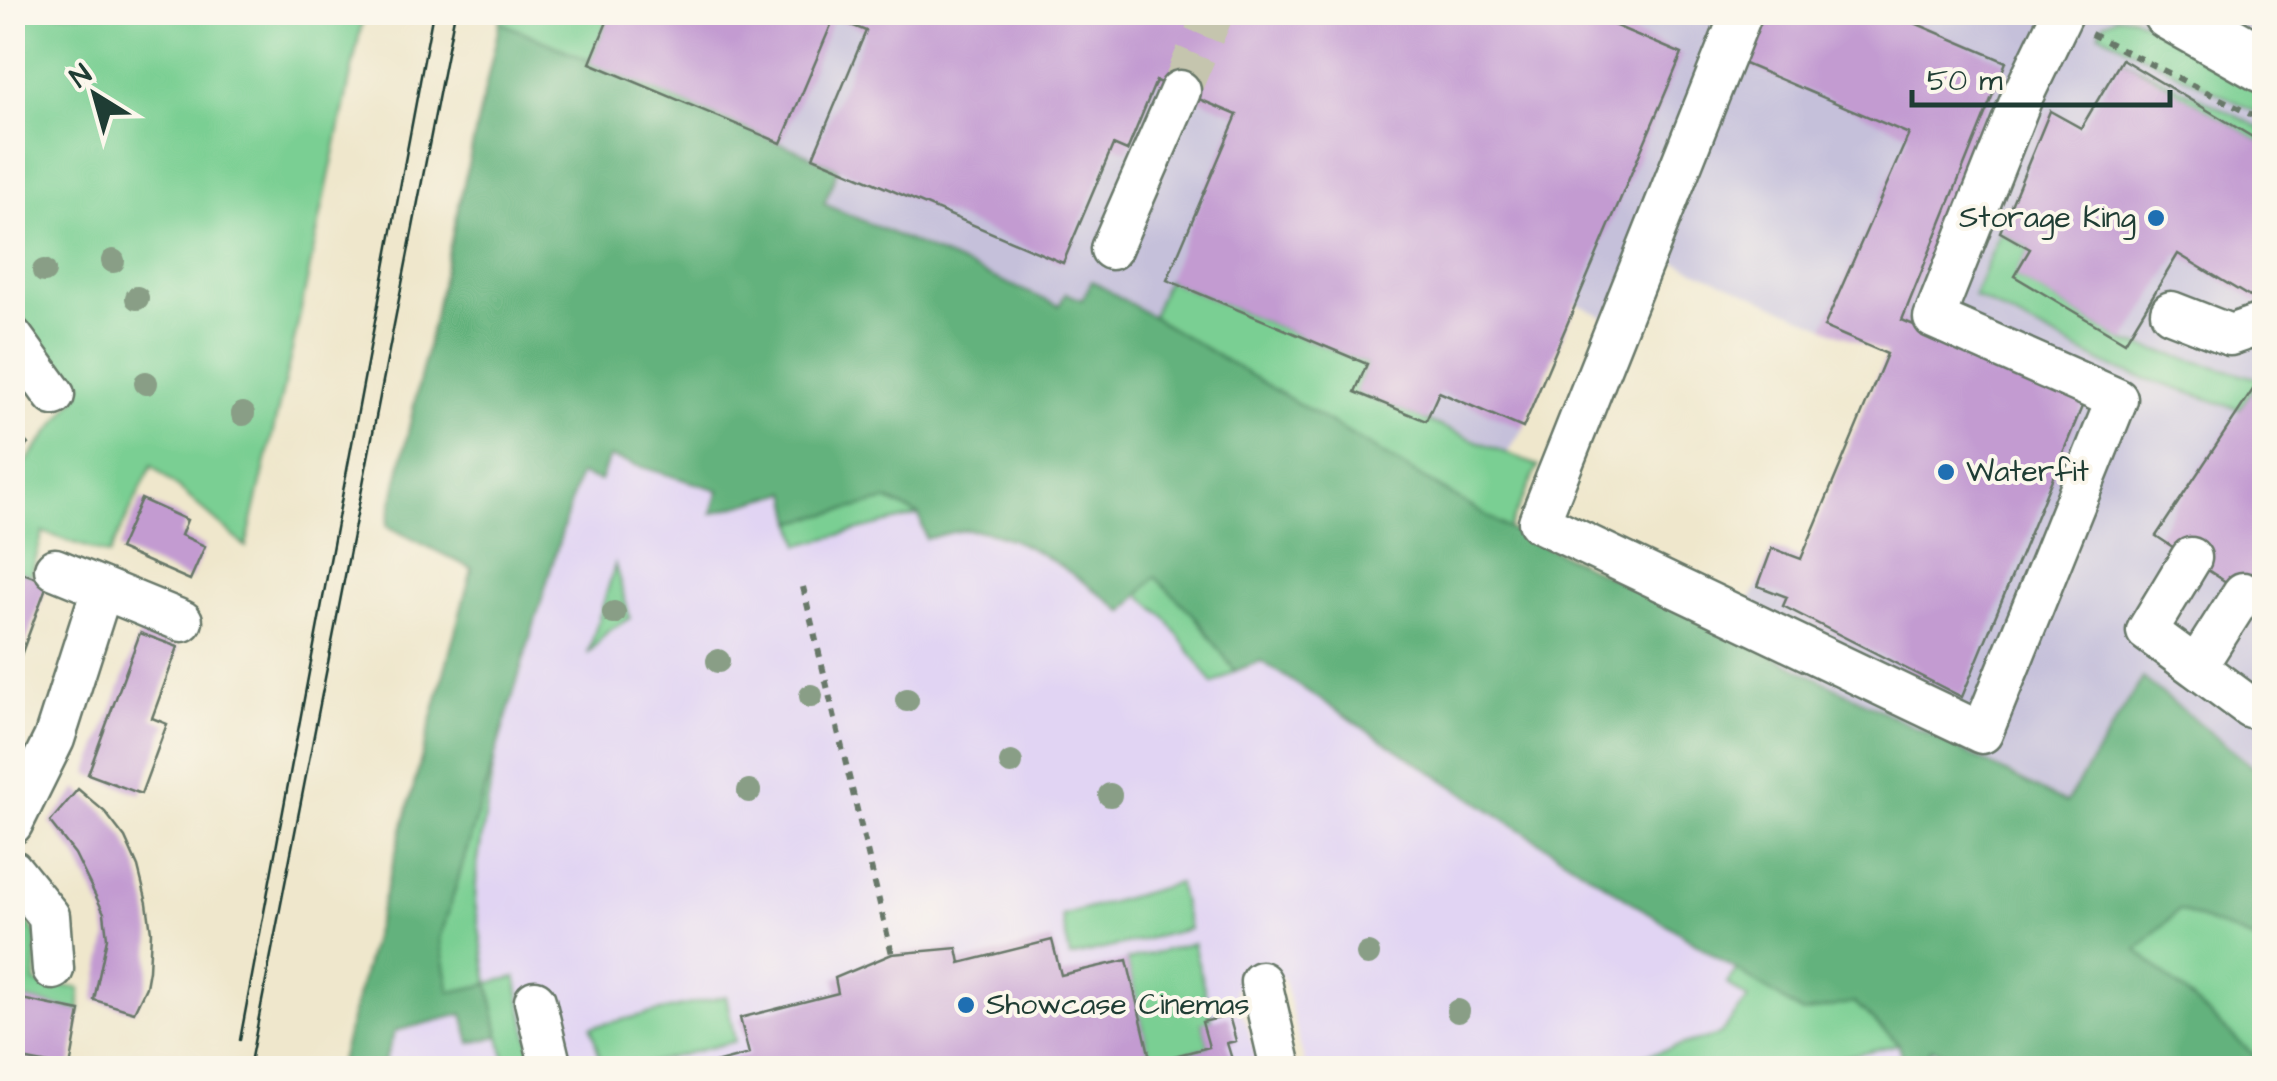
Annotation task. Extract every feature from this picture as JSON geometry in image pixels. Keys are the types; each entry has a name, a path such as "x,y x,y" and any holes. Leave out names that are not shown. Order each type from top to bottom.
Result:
{"highway":[{"path":"2170,12 2226,25 2264,65"}],"street":[{"path":"1742,12 1540,522 1982,733 2117,399 1934,318 2022,97 2061,15"},
{"path":"1111,249 1180,91"},
{"path":"2171,312 2230,335 2264,322"},
{"path":"12,337 54,395"},
{"path":"2191,558 2147,632 2253,703"},
{"path":"55,569 182,621"},
{"path":"12,824 54,739 102,589"},
{"path":"2196,667 2243,593"},
{"path":"12,870 49,916 53,970"},
{"path":"1261,982 1281,1068"},
{"path":"535,1001 551,1068"}],"path":[{"path":"2061,15 2264,121"},
{"path":"803,587 892,954"}],"shaded area":[{"path":"502,12 2264,13 2264,776 2143,679 2067,804 1729,634 1758,586 1772,548 1802,559 1887,354 1665,257 1633,331 1576,303 1523,428 1506,455 1538,466 1509,529 1091,282 1082,300 1059,307 824,204 838,167 500,22"},
{"path":"500,22 1509,529 1729,634 2264,944 2179,910 2137,950 2264,1068 1306,1068 1283,976 1235,989 1260,1068 338,1068 472,569 387,526"}],"green space":[{"path":"13,13 364,13 246,547 152,465 109,555 43,532 31,576 13,569 13,479 79,394 69,394 13,315"},
{"path":"502,13 611,13 590,63 500,22"},
{"path":"2132,16 2264,86 2264,116 2099,33 2104,23"},
{"path":"500,22 838,168 824,204 1059,306 1066,293 1082,300 1092,281 1509,529 2066,803 2143,678 2264,776 2264,944 2179,910 2137,950 2264,1068 1969,1068 1932,1048 1918,1068 1904,1066 1899,1044 1854,1002 1803,1013 1261,661 1235,671 1194,615 1155,577 1124,612 1049,559 1006,537 965,530 926,539 919,515 888,500 794,522 788,492 712,513 719,490 609,457 600,481 579,475 440,939 450,992 489,984 499,1036 471,1043 463,1014 395,1031 382,1068 338,1068 472,569 387,526"},
{"path":"2122,59 2264,130 2264,144"},
{"path":"2000,232 2030,249 2015,276 2125,342 2260,379 2239,409 2113,368 1974,296"},
{"path":"1167,280 1367,364 1356,392 1538,466 1509,529 1152,317"},
{"path":"888,500 919,515 800,545 794,522"},
{"path":"615,565 630,618 607,632 588,654"},
{"path":"1155,576 1194,615 1235,671 1213,684 1167,619 1139,594"},
{"path":"495,757 475,902 488,983 516,977 535,1068 507,1068 488,984 450,993 440,939"},
{"path":"1178,883 1189,929 1070,957 1062,916"},
{"path":"12,891 37,938 35,983 80,988 80,1011 13,997"},
{"path":"2179,910 2264,944 2264,1064 2136,950"},
{"path":"1193,943 1212,1020 1202,1023 1209,1047 1151,1062 1127,960"},
{"path":"1738,968 1802,1013 1854,1002 1899,1044 1797,1068 1599,1068 1719,1035 1748,999 1727,983"},
{"path":"726,996 735,1041 630,1068 603,1068 591,1027"}],"building":[{"path":"611,12 1583,12 1682,54 1523,428 1439,392 1426,421 1355,392 1367,364 1167,280 1237,115 1156,81 1127,151 1113,145 1063,263 813,157 866,31 834,18 781,143 590,63"},
{"name":"Waterfit","path":"1762,12 1889,12 2006,62 1902,320 2086,397 1962,697 1783,606 1787,597 1758,586 1772,548 1801,559 1887,354 1824,327 1909,134 1740,62"},
{"name":"Storage King","path":"2122,59 2264,144 2263,305 2178,254 2125,342 2014,276 2030,249 2000,232 2050,111 2081,128"},
{"path":"2260,379 2264,382 2264,607 2156,536"},
{"path":"12,429 28,444 12,459"},
{"path":"141,499 187,520 181,535 205,546 190,580 119,549"},
{"path":"12,569 48,582 17,666 12,664"},
{"path":"140,633 178,647 152,718 167,724 141,794 88,774"},
{"path":"78,789 105,812 125,838 138,867 151,932 146,987 134,1012 94,1000 107,938 104,913 75,854 50,822"},
{"name":"Showcase Cinemas","path":"1052,940 1061,975 1127,960 1151,1062 1209,1047 1202,1022 1229,1016 1236,1041 1227,1043 1234,1066 696,1068 749,1054 740,1018 838,993 835,978 892,954 957,948 960,963"},
{"path":"12,997 80,1011 70,1068 12,1057"}],"tunnel":[{"path":"1180,91 1214,12"}],"tram line":[{"path":"240,1040 433,12"},
{"path":"249,1068 455,12"}],"place":[{"name":"Storage King","path":"2156,218"},
{"name":"Waterfit","path":"1946,472"},
{"name":"Showcase Cinemas","path":"966,1005"}]}
